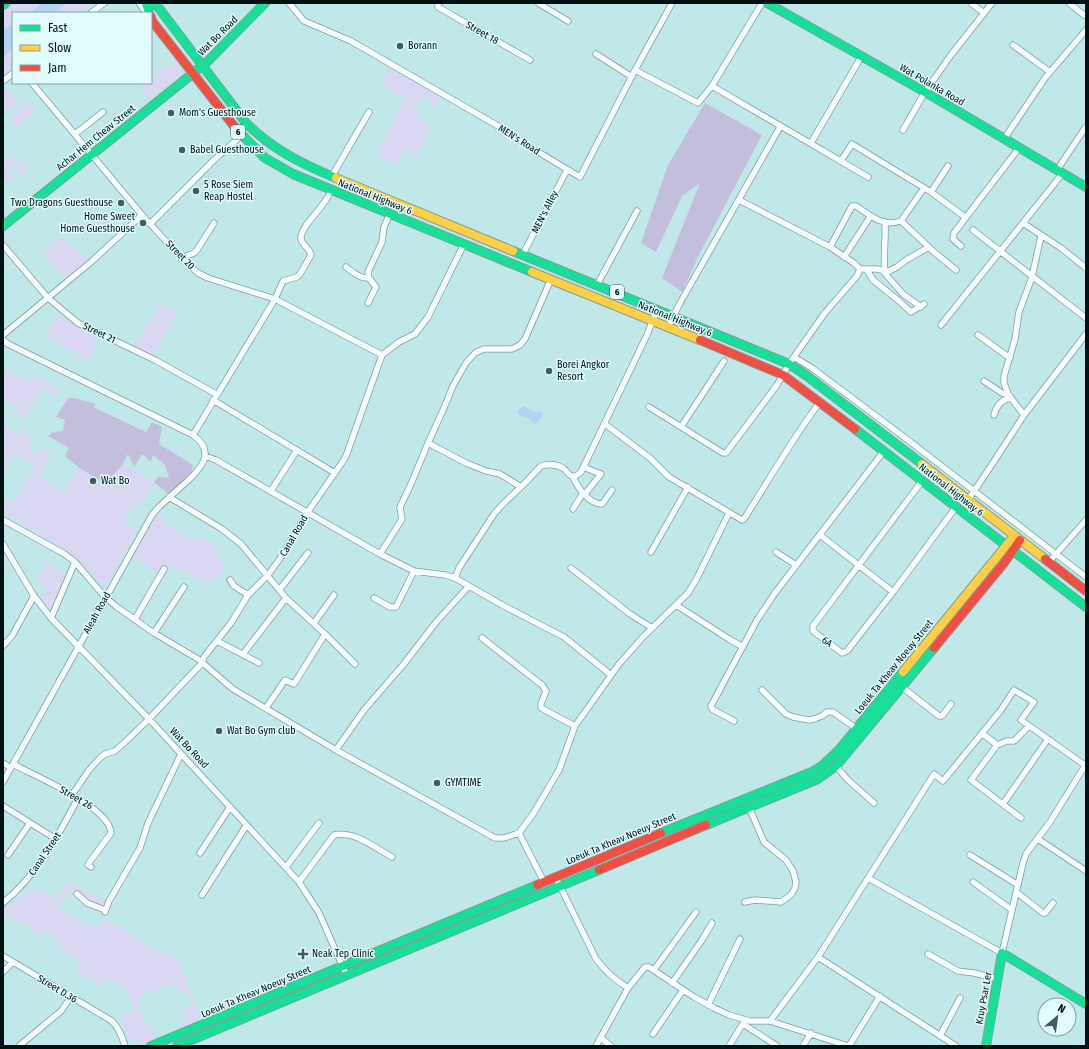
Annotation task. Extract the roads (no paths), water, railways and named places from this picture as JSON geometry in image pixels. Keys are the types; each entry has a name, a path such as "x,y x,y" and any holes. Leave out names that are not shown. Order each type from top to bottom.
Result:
{"main road":[{"name":"National Highway 6","path":"155,3 246,123 273,148 297,161 332,176 597,285 674,316 792,360 807,376 1086,591"},
{"name":"Wat Bo Road","path":"202,66 265,3"},
{"name":"Wat Polanka Road","path":"767,3 925,92 1086,187"},
{"name":"National Highway 6","path":"152,19 192,74 241,136 256,150 279,166 293,174 331,190 783,375 1086,607"},
{"name":"Achar Hem Cheav Street","path":"3,226 202,66"},
{"name":"Loeuk Ta Kheav Noeuy Street","path":"151,1046 746,798 812,772 832,758 1017,538"},
{"name":"Loeuk Ta Kheav Noeuy Street","path":"177,1046 346,974 818,779 836,766 973,602 1004,563 1009,548"},
{"path":"1002,953 1086,1004"},
{"name":"Kruy Psar Ler","path":"986,1046 1002,953"}],"street":[{"path":"92,12 104,3"},
{"path":"139,3 145,12"},
{"name":"MEN's Road","path":"289,3 304,20 357,45 505,130 580,177 635,70 672,3"},
{"name":"Street 18","path":"438,3 438,8 530,60"},
{"path":"538,3 568,21"},
{"path":"635,70 697,103 712,86 762,3"},
{"path":"971,3 984,13"},
{"path":"903,130 925,92 955,50 992,3"},
{"path":"1068,3 1084,15"},
{"path":"1004,140 1050,72 1086,30"},
{"path":"1013,45 1050,72"},
{"path":"596,54 632,77"},
{"path":"811,144 861,57"},
{"path":"3,81 12,74"},
{"name":"Street 20","path":"33,84 142,215 181,258 198,273 208,278 275,299 382,355"},
{"path":"712,86 868,177"},
{"path":"75,134 103,112"},
{"path":"332,176 370,112"},
{"path":"668,327 780,126"},
{"path":"941,325 1023,223 1060,172 1085,128"},
{"path":"150,224 215,159 241,136"},
{"path":"841,161 852,144 931,192 965,217"},
{"path":"961,246 954,241 952,236 1019,148"},
{"path":"931,192 948,166"},
{"name":"MEN's Alley","path":"523,254 567,170"},
{"path":"830,248 852,206 856,206 875,220 896,223 901,221 924,188"},
{"path":"193,435 216,394 275,299 283,281 297,277 311,255 302,242 301,236 306,226 327,198 331,190"},
{"path":"739,200 830,248 844,256 860,269 880,269 897,288 922,306 912,312 872,280 868,270"},
{"path":"597,285 637,211"},
{"path":"368,303 376,286 369,278 368,272 384,238 383,229 390,213"},
{"path":"3,335 91,262 142,215"},
{"path":"844,256 870,217"},
{"path":"901,221 929,248 956,270"},
{"path":"885,222 885,273"},
{"path":"181,258 194,253 197,250 214,223"},
{"path":"1023,223 1061,248 1086,268"},
{"path":"973,230 1086,318"},
{"path":"1024,415 1009,396 1004,383 1004,376 1015,339 1019,312 1032,277 1041,236"},
{"path":"382,355 399,342 415,334 428,317 464,244"},
{"name":"Street 21","path":"3,245 48,298 78,323 155,360 216,394"},
{"path":"885,273 929,248"},
{"path":"346,267 359,276 366,279 369,278"},
{"path":"649,407 723,454 726,454 783,375 824,314 857,276 860,269"},
{"path":"380,554 402,519 400,507 453,386 466,363 475,354 484,349 512,349 520,345 525,339 551,279"},
{"path":"573,477 581,472 605,424 653,321 657,309"},
{"path":"968,500 1024,415 1086,334"},
{"path":"978,335 1010,358"},
{"path":"3,340 8,344 193,435 202,443 205,456 216,460 380,554 414,571 445,575 455,578 504,606 564,637 611,675"},
{"name":"Canal Road","path":"75,797 89,770 102,756 113,752 119,747 149,719 202,663 204,658 231,623 248,595 268,575 281,557 307,513 346,456 382,355"},
{"path":"792,360 812,368 974,490 1086,577"},
{"path":"681,427 724,361"},
{"path":"984,380 1002,393 1009,396"},
{"path":"994,416 996,409 1002,401 1009,396"},
{"path":"213,400 335,473"},
{"path":"605,424 650,458 669,477 688,487 739,519 744,519 804,423 820,402"},
{"path":"428,443 486,472 500,474 521,487"},
{"path":"271,491 297,450"},
{"path":"734,722 712,709 711,706 757,620 796,565 884,451"},
{"name":"Aleah Road","path":"3,782 152,515 200,468 205,456"},
{"path":"455,578 459,568 494,514 502,504 541,466 552,464 562,468 573,477 584,494 597,504 602,504 612,490"},
{"path":"573,509 601,474 583,467"},
{"name":"6A","path":"922,481 813,626 813,631 842,653 845,652 893,592 956,507"},
{"path":"651,552 688,487"},
{"path":"169,497 222,529 241,544 286,598 326,634 355,664"},
{"path":"3,520 63,553 75,562 116,607 154,633 198,659 233,689 336,750 495,838 504,838 519,833 533,814 559,770 575,726 611,675 652,628 688,593 729,513"},
{"path":"1049,562 1086,520"},
{"path":"820,535 893,592"},
{"name":"Wat Bo Road","path":"3,544 34,596 51,618 149,719 299,882 319,912 346,974"},
{"path":"776,552 796,565"},
{"path":"280,589 308,553"},
{"path":"51,618 75,562"},
{"path":"571,568 630,614 652,628"},
{"path":"134,619 164,569"},
{"path":"374,598 390,607 396,607 414,571"},
{"path":"230,580 237,588 248,595"},
{"path":"336,750 364,710 437,621 469,586"},
{"path":"154,633 184,587"},
{"path":"314,624 334,595"},
{"path":"3,646 12,636 34,596"},
{"path":"243,654 286,598"},
{"path":"676,605 743,647"},
{"path":"266,708 285,680 294,684 326,634"},
{"path":"482,638 542,685 546,691 541,708 575,726"},
{"path":"217,642 260,663"},
{"path":"902,687 939,716 942,716 951,704"},
{"path":"762,690 782,710 793,717 809,720 822,716 827,712 833,712 857,728"},
{"path":"770,1021 818,957 868,878 934,774 943,781 1001,710 1014,690 1034,702 1021,720 1086,766 1050,822 1026,854 1022,863 1002,953 868,878"},
{"path":"1021,818 970,780 997,745 1007,741 1014,741 1029,726"},
{"path":"982,733 997,745"},
{"path":"1003,804 1048,739"},
{"path":"77,894 87,903 105,911 140,848 148,823 181,754"},
{"name":"Street 26","path":"3,763 87,803 100,813 106,821 111,833 89,863 88,865 91,867"},
{"path":"836,766 848,780 874,803"},
{"name":"Canal Street","path":"3,903 20,887 56,839 75,797"},
{"path":"3,806 56,839"},
{"path":"200,853 230,807"},
{"path":"745,902 760,900 781,902 791,895 796,882 786,860 764,842 748,807"},
{"path":"8,855 30,823"},
{"path":"286,867 319,823"},
{"path":"202,894 246,826"},
{"path":"519,833 544,882"},
{"path":"299,882 334,835 345,834 356,838 392,857"},
{"path":"1038,839 1086,871"},
{"path":"970,855 1018,885"},
{"path":"556,878 596,960 616,981 628,988"},
{"path":"973,882 1012,910"},
{"path":"1016,892 1045,914 1053,903"},
{"path":"654,970 696,912"},
{"path":"672,983 712,923"},
{"path":"708,1005 740,939"},
{"path":"928,954 958,971 998,979"},
{"name":"Street D.36","path":"3,956 112,1021 121,1033 125,1046"},
{"path":"818,957 956,1046"},
{"path":"3,972 13,962"},
{"path":"596,1046 628,988 645,966 654,970 708,1005 744,1022 777,1046"},
{"path":"653,1034 683,990"},
{"path":"744,1022 770,1021 848,1046 880,996"},
{"path":"19,1046 61,1011 71,997"},
{"path":"940,1036 960,998"},
{"path":"729,1046 744,1022"},
{"path":"803,1046 811,1033"},
{"path":"601,1038 611,1046"}],"place":[{"name":"Borann","path":"400,46"},
{"name":"Mom's Guesthouse","path":"171,113"},
{"name":"Babel Guesthouse","path":"182,150"},
{"name":"5 Rose Siem Reap Hostel","path":"196,191"},
{"name":"Two Dragons Guesthouse","path":"121,203"},
{"name":"Home Sweet Home Guesthouse","path":"143,223"},
{"name":"Borei Angkor Resort","path":"549,371"},
{"name":"Wat Bo","path":"93,481"},
{"name":"Wat Bo Gym club","path":"219,731"},
{"name":"GYMTIME","path":"437,783"},
{"name":"Neak Tep Clinic","path":"303,954"}]}
